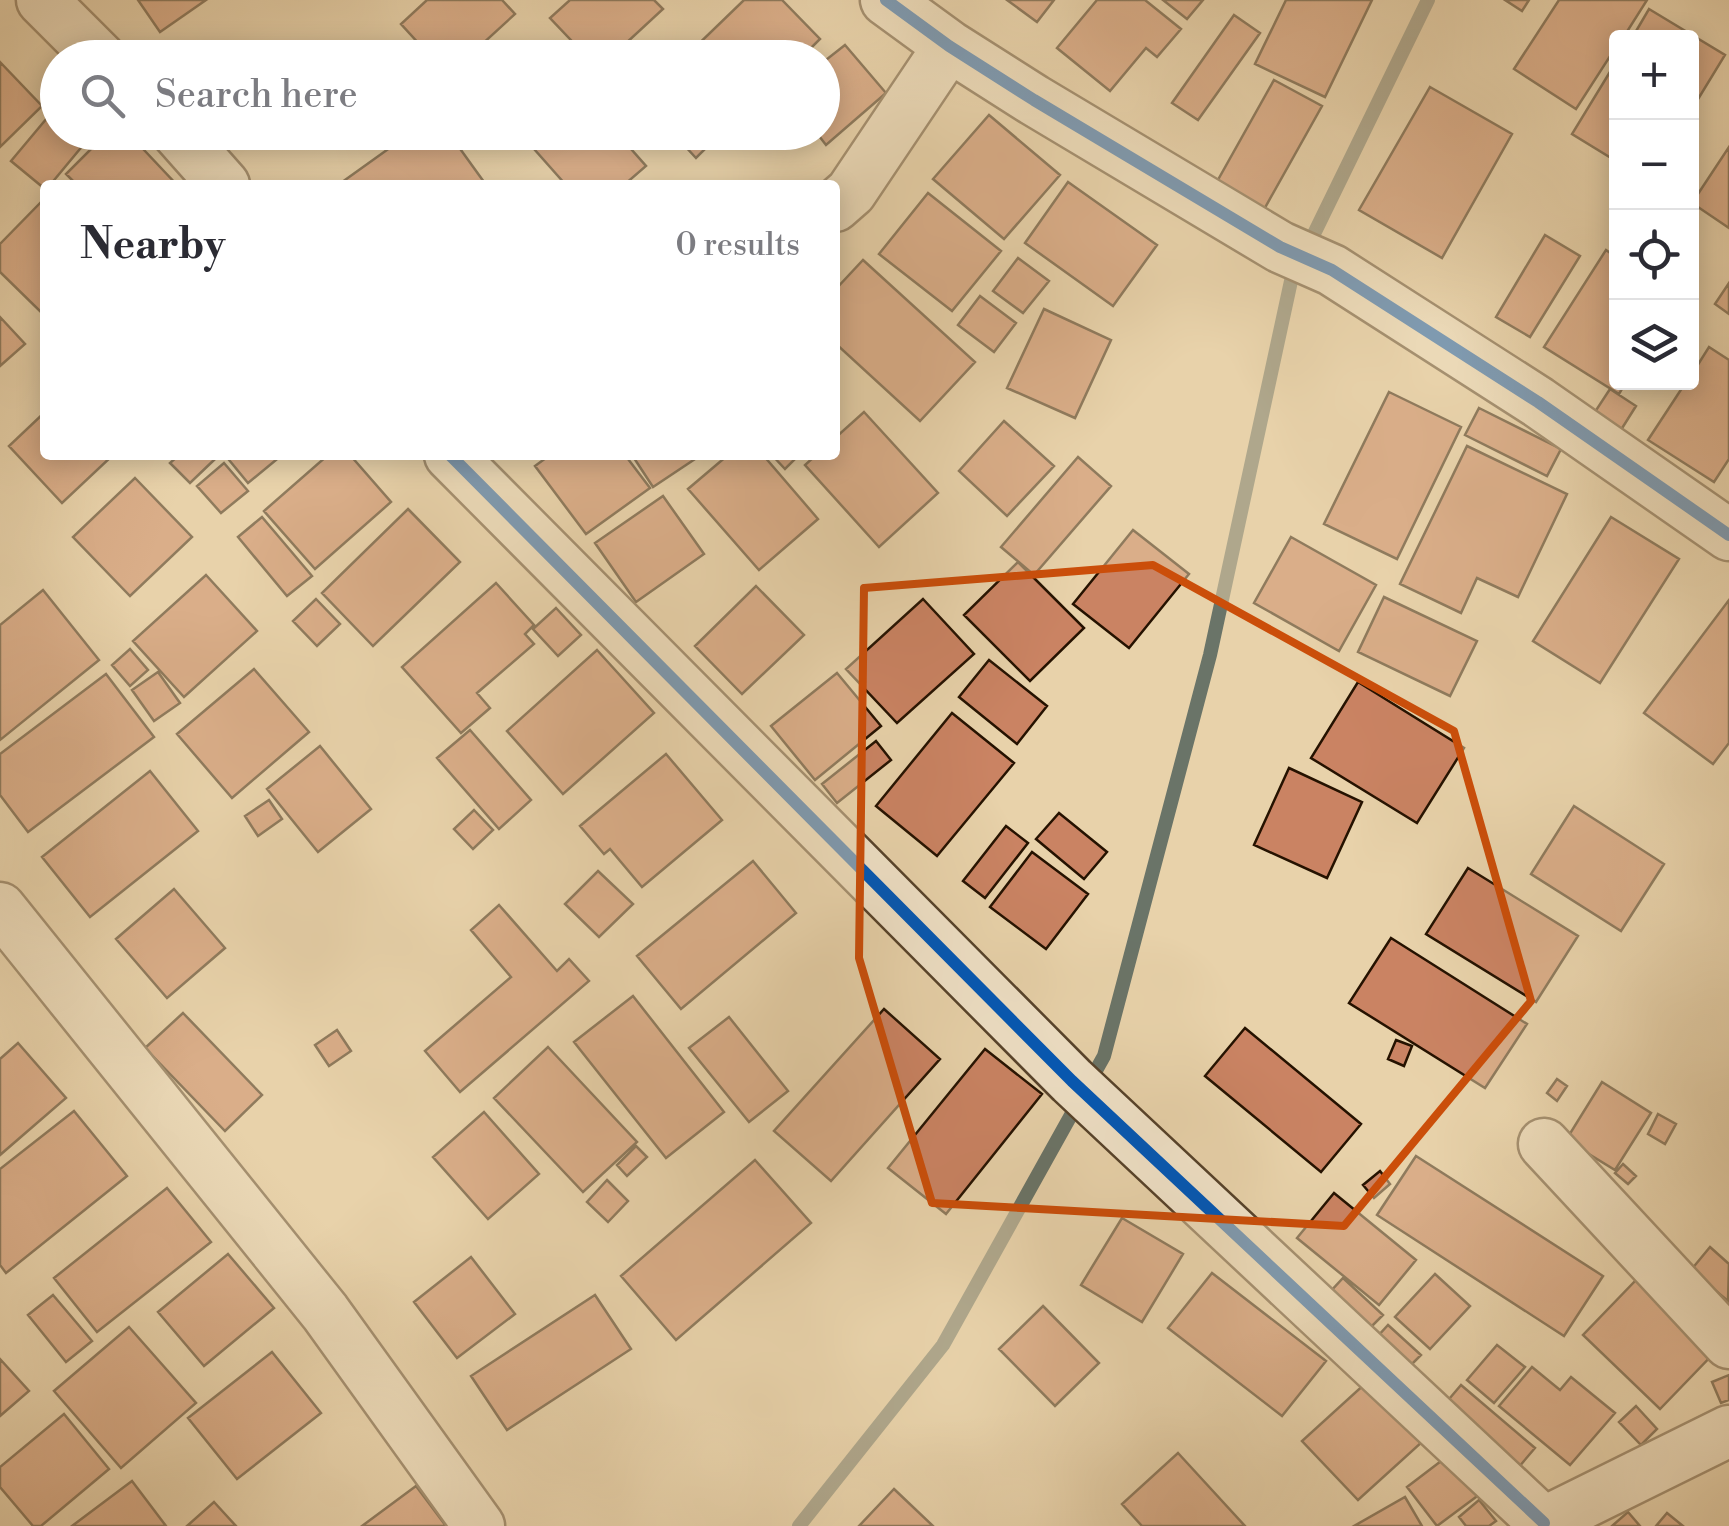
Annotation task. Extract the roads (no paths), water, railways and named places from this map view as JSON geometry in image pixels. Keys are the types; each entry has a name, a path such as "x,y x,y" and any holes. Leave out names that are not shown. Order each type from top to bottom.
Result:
{"street":[{"path":"42,0 82,40"},
{"path":"886,0 1034,100 1280,247 1332,270 1538,402 1729,535"},
{"path":"840,202 851,192 950,46"},
{"path":"193,150 220,180"},
{"path":"464,460 1085,1093 1540,1524 1729,1431"},
{"path":"0,908 325,1312 480,1526"},
{"path":"1544,1144 1729,1343"}],"waterway":[{"path":"799,1526 943,1345 1104,1056 1210,655 1291,281 1428,0"}]}
